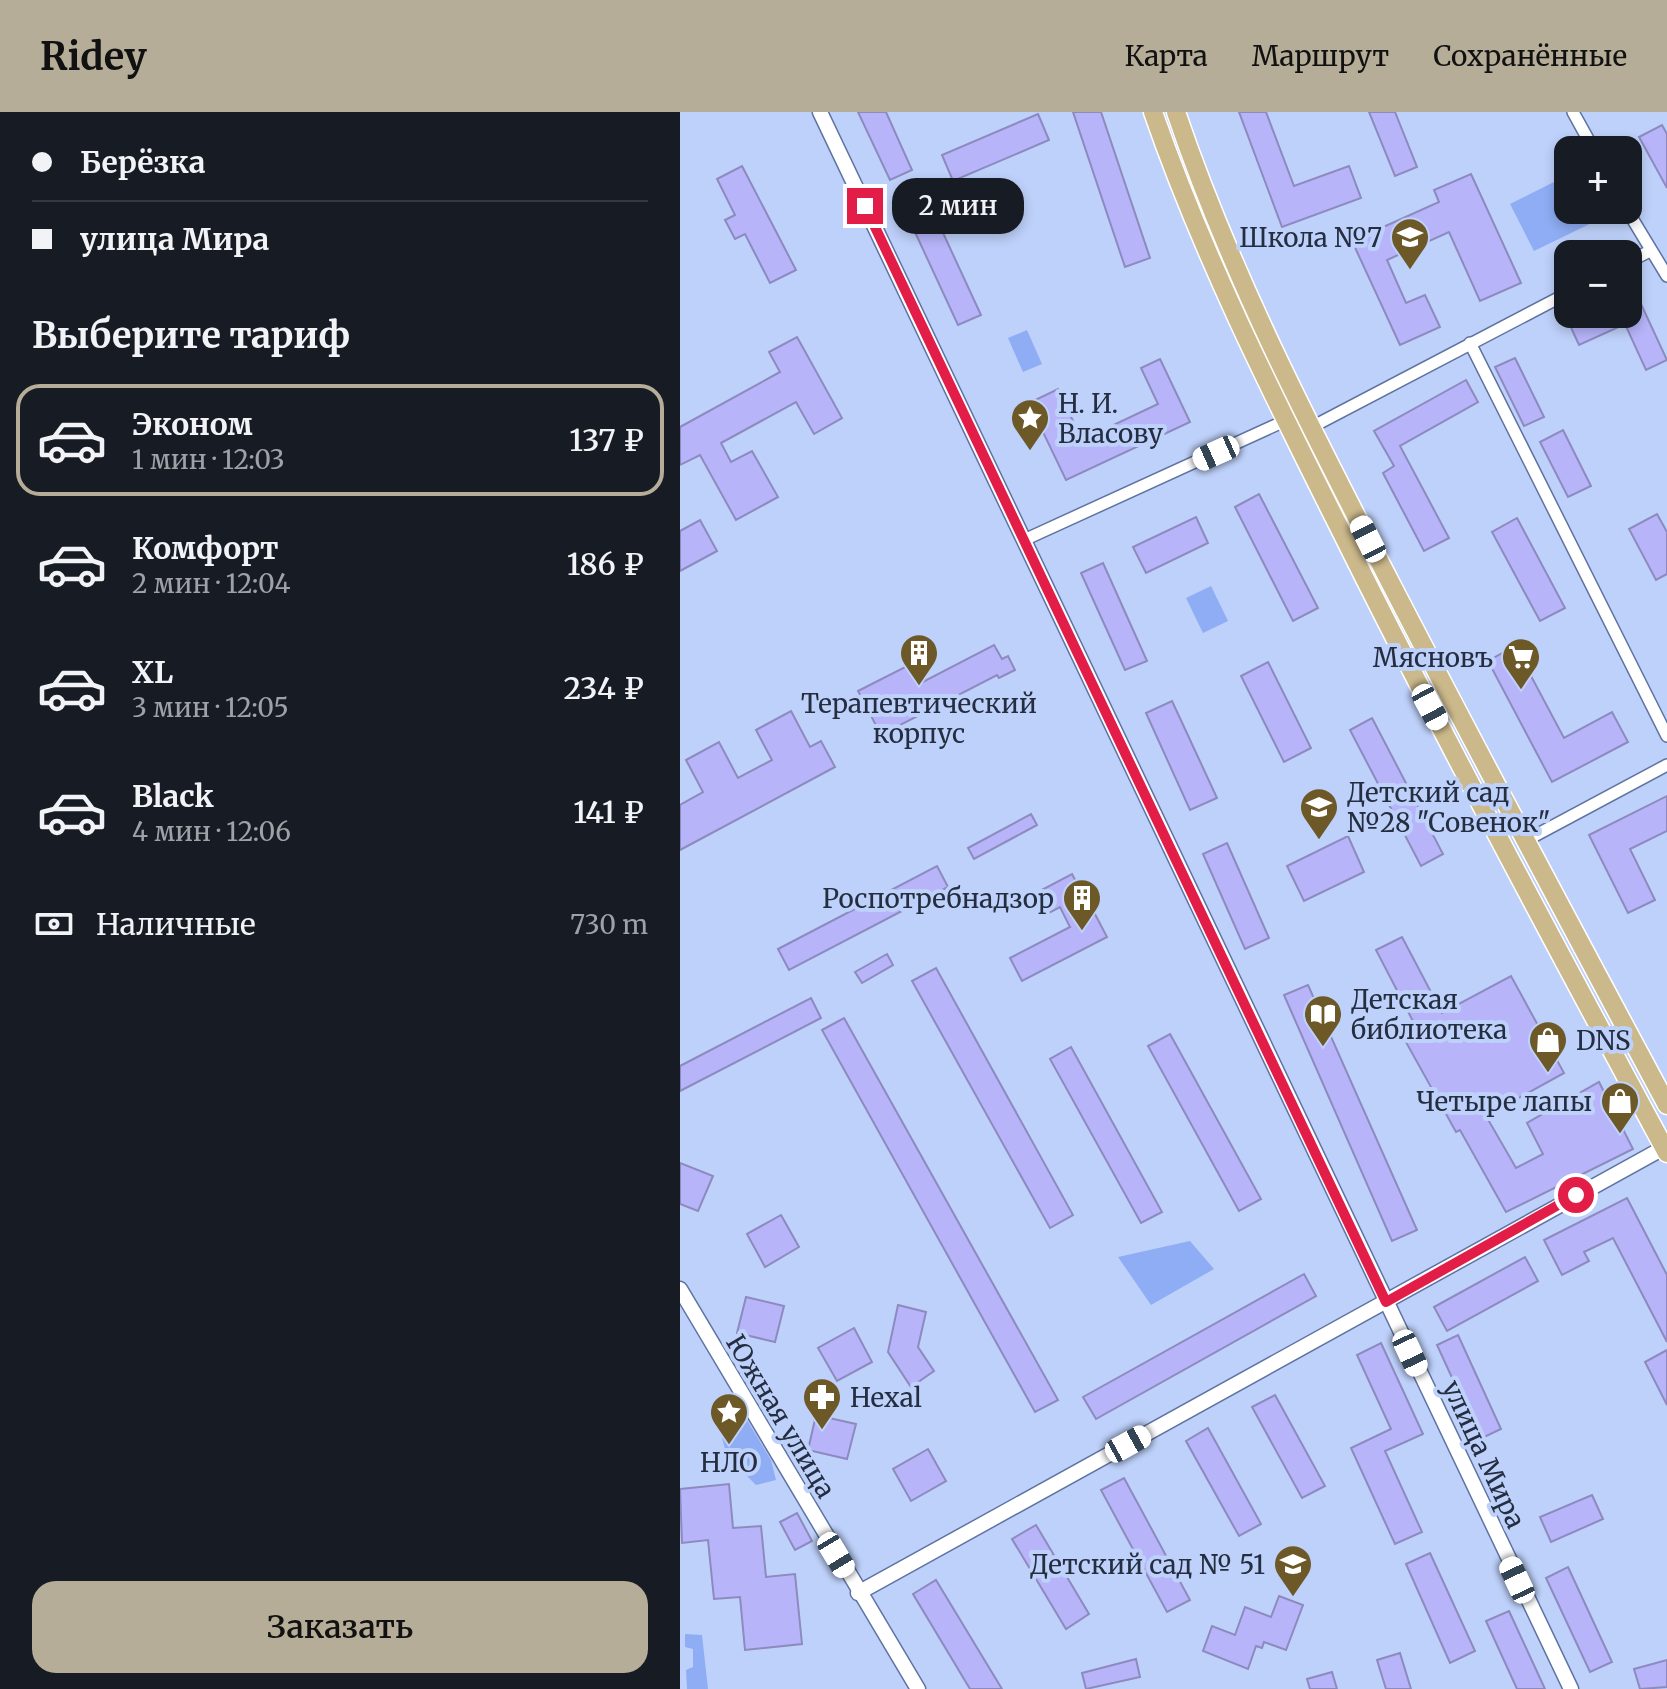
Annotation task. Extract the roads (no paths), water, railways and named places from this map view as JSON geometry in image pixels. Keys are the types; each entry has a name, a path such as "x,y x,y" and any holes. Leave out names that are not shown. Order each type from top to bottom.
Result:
{"main road":[{"path":"1153,112 1209,258 1667,1105"},
{"path":"1176,112 1226,251 1298,424 1430,707 1666,1148"}],"street":[{"name":"улица Мира","path":"820,112 1571,1689"},
{"path":"1573,112 1586,136"},
{"path":"1635,224 1667,276"},
{"path":"1642,255 1650,251"},
{"path":"1024,540 1298,424 1554,300"},
{"path":"1470,343 1667,736"},
{"path":"1525,841 1667,765"},
{"path":"858,1593 1666,1148"},
{"name":"Южная улица","path":"680,1289 858,1593 918,1689"}],"place":[{"name":"Школа №7","path":"1410,271"},
{"name":"Н. И. Власову","path":"1030,452"},
{"name":"Терапевтический корпус","path":"919,687"},
{"name":"Мясновъ","path":"1521,691"},
{"name":"Детский сад №28 \"Совенок\"","path":"1319,841"},
{"name":"Роспотребнадзор","path":"1082,932"},
{"name":"Детская библиотека","path":"1323,1048"},
{"name":"DNS","path":"1548,1074"},
{"name":"Четыре лапы","path":"1620,1135"},
{"name":"Hexal","path":"822,1431"},
{"name":"НЛО","path":"729,1446"},
{"name":"Детский сад № 51","path":"1293,1598"}]}
